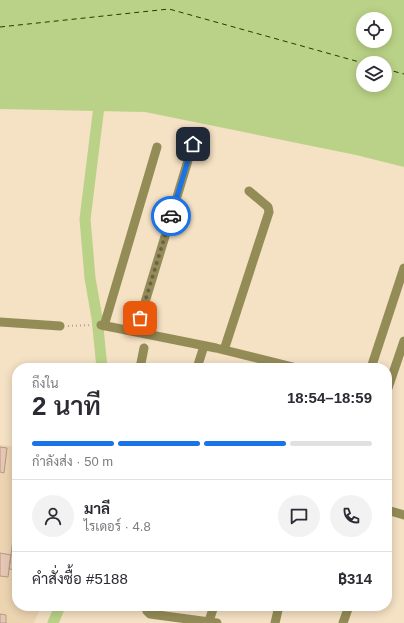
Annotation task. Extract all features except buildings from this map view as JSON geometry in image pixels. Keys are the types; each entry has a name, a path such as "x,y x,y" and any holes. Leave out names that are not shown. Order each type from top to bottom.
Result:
{"street":[{"path":"136,332 193,144"},
{"path":"158,147 103,325 224,350 277,363"},
{"path":"224,350 269,212 268,207 249,191"},
{"path":"373,363 404,268"},
{"path":"0,322 60,326"},
{"path":"392,376 404,340"},
{"path":"199,363 204,346"},
{"path":"141,363 144,348"},
{"path":"392,511 404,515"},
{"path":"148,611 148,623"},
{"path":"153,611 213,622 214,611"},
{"path":"275,623 278,611"},
{"path":"343,623 347,611"}],"path":[{"path":"76,326 103,325"}],"shaded area":[{"path":"0,0 404,0 404,167 356,155 145,112 0,109"},
{"path":"0,445 12,446 12,611 39,611 34,623 0,623"}],"waterway":[{"path":"100,98 85,219 90,278 97,318 102,363"},
{"path":"53,623 58,611"}],"ferry route":[{"path":"0,27 169,9 356,61"},
{"path":"392,71 404,74"}],"way so far":[{"path":"140,318 171,216"}],"route":[{"path":"171,216 193,144"}]}
